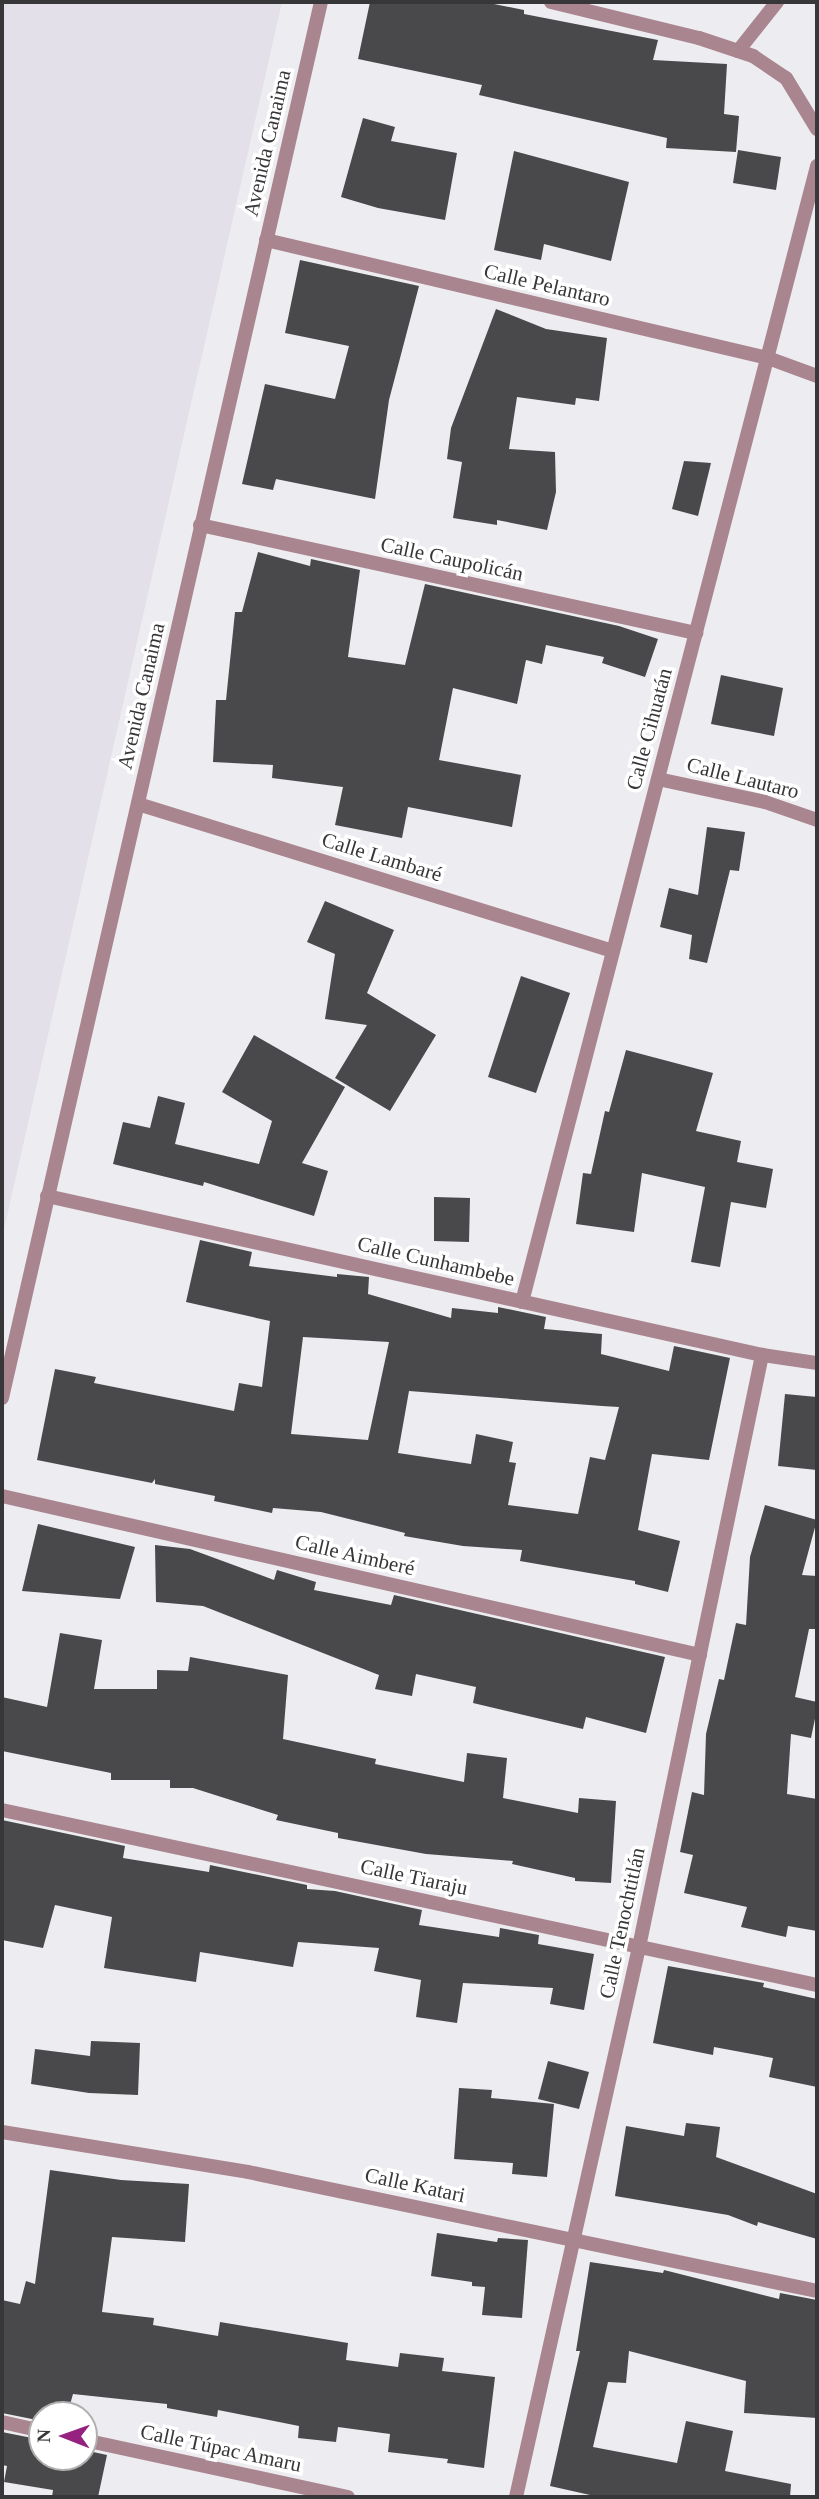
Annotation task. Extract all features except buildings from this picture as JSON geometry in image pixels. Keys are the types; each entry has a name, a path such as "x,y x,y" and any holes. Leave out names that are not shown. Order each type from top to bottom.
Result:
{"street":[{"name":"Avenida Canaima","path":"2,1398 321,2"},
{"path":"551,2 753,56 786,78 817,129"},
{"path":"738,51 777,2"},
{"name":"Calle Cihuatán","path":"522,1302 817,166"},
{"name":"Calle Pelantaro","path":"266,240 768,358 817,376"},
{"name":"Calle Caupolicán","path":"200,525 696,633"},
{"name":"Calle Lautaro","path":"658,779 765,802 817,820"},
{"name":"Calle Lambaré","path":"138,804 613,951"},
{"name":"Calle Cunhambebe","path":"47,1196 762,1355 817,1363"},
{"name":"Calle Tenochtitlán","path":"516,2497 639,1947 762,1355"},
{"name":"Calle Aimberé","path":"2,1496 700,1655"},
{"name":"Calle Tiaraju","path":"2,1810 817,1985"},
{"name":"Calle Katari","path":"2,2132 248,2172 574,2238 817,2291"},
{"path":"2,2422 28,2428"},
{"name":"Calle Túpac Amaru","path":"98,2443 348,2497"}],"shaded area":[{"path":"2,2 282,2 2,1238"}]}
